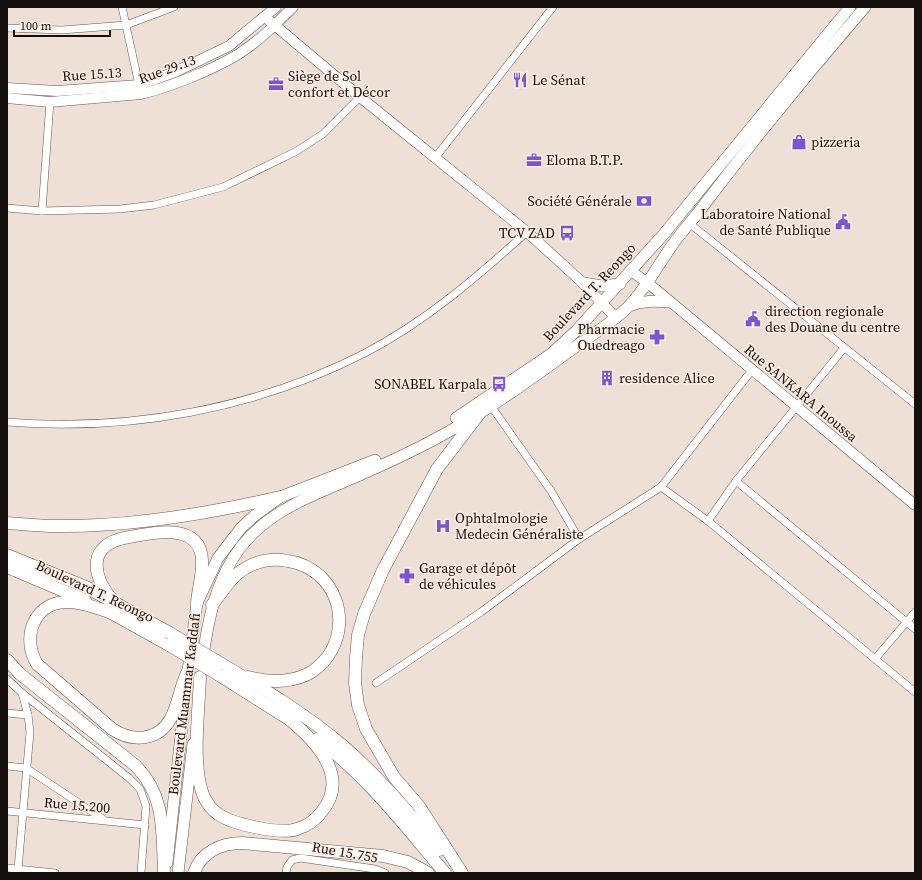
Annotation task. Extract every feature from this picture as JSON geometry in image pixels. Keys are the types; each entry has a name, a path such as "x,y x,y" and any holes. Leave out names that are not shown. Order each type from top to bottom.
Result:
{"highway":[{"path":"462,873 419,806 394,777 366,730 358,705 355,683 358,635 364,614 383,570 437,469 479,414"},
{"path":"7,523 55,526 134,523 234,508 280,497"},
{"path":"113,607 99,579 97,567 99,552 108,544 120,539 172,532 185,534 194,540 200,549 202,562 197,603"},
{"path":"7,555 86,587 113,607 168,632 289,719 332,751 375,791 445,873"},
{"path":"212,605 235,575 257,562 277,559 296,562 312,569 332,590 336,600 340,621 336,640 328,657 312,671 292,680 274,682 219,669"},
{"name":"Boulevard T. Reongo","path":"7,567 113,607 169,645 219,669"},
{"path":"113,607 74,602 59,603 48,608 37,618 30,633 29,640 32,656 37,664 112,729 121,735 135,738 150,736 161,729 171,718 182,682 188,671"},
{"path":"7,660 20,674 136,766 145,775 153,788 160,812 165,873"},
{"path":"240,675 288,704 342,745 402,805 457,873"},
{"path":"200,677 198,771 204,798 218,814 233,821 258,827 296,830 314,820 326,806 331,795 332,778 330,765 322,752 306,734 289,719"},
{"path":"194,873 199,863 210,851 230,843 383,856 408,862 428,873"}],"main road":[{"name":"Rue 15.13","path":"7,88 57,90 139,85 175,72 229,46 276,7"},
{"name":"Rue 29.13","path":"7,98 50,102 141,94 158,89 238,54 274,26 293,7"},
{"name":"Boulevard T. Reongo","path":"254,516 280,497 371,462 453,420 551,354 576,331 620,284 630,270 668,229 850,7"},
{"name":"Boulevard T. Reongo","path":"297,501 384,464 479,414 616,318 629,306 648,283 689,223 822,57 865,7"},
{"path":"265,17 274,26 527,232 582,283 616,318"},
{"name":"Rue SANKARA Inoussa","path":"630,270 648,283 915,505"},
{"path":"582,283 602,286 620,284"},
{"path":"629,306 650,300 670,302"},
{"name":"Boulevard Muammar Kaddafi","path":"178,873 200,677 207,627 212,605 227,567 239,550 272,517 297,501"},
{"name":"Boulevard Muammar Kaddafi","path":"165,873 197,603 218,558 241,528 254,516"}],"street":[{"path":"122,7 139,85"},
{"path":"7,28 62,30 126,25 174,7"},
{"path":"435,158 553,7"},
{"path":"7,208 42,211 120,209 154,206 223,187 295,152 323,134 360,96"},
{"path":"42,211 50,102"},
{"path":"689,223 915,404"},
{"path":"7,422 74,425 173,415 217,407 263,395 315,376 366,352 414,323 475,279 527,232"},
{"path":"708,521 736,481 795,406 844,348"},
{"path":"376,683 481,612 579,539 660,487 752,370"},
{"path":"491,406 551,491 579,539"},
{"path":"736,481 915,629"},
{"path":"660,487 708,521 915,692"},
{"path":"876,659 915,612"},
{"path":"7,679 22,693 129,778 140,789 146,806 141,873"},
{"path":"18,869 30,732 28,715 22,693"},
{"path":"7,713 28,715"},
{"path":"7,766 26,768 104,820"},
{"name":"Rue 15.200","path":"7,811 145,825"},
{"name":"Rue 15.755","path":"286,873 287,867 292,860 300,858 375,869 385,873"},
{"path":"7,868 55,873"}],"place":[{"name":"Le Sénat","path":"520,80"},
{"name":"Siège de Sol confort et Décor","path":"276,84"},
{"name":"pizzeria","path":"799,142"},
{"name":"Eloma B.T.P.","path":"534,160"},
{"name":"Société Générale","path":"644,201"},
{"name":"Laboratoire National de Santé Publique","path":"843,222"},
{"name":"TCV ZAD","path":"567,233"},
{"name":"direction regionale des Douane du centre","path":"753,319"},
{"name":"Pharmacie Ouedreago","path":"657,337"},
{"name":"residence Alice","path":"607,378"},
{"name":"SONABEL Karpala","path":"499,384"},
{"name":"Ophtalmologie Medecin Généraliste","path":"443,526"},
{"name":"Garage et dépôt de véhicules","path":"407,576"}]}
